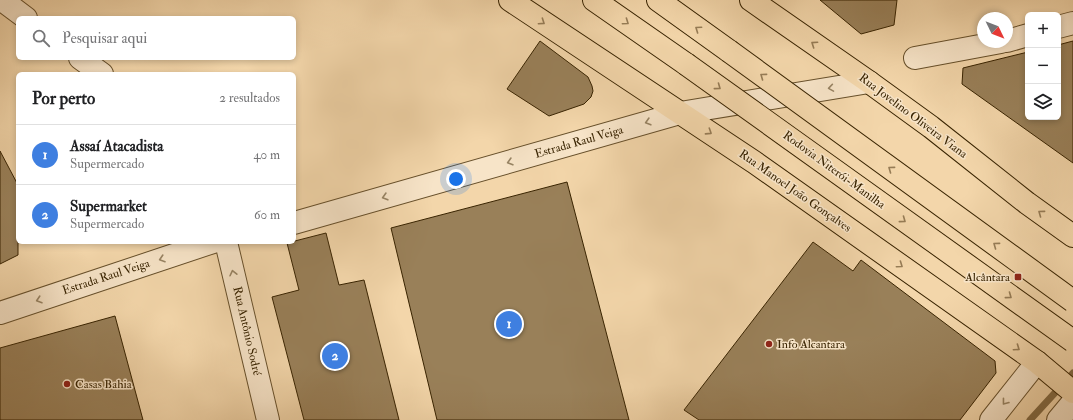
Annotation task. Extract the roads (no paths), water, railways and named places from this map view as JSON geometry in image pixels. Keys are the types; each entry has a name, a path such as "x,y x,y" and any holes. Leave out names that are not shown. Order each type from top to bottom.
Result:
{"main road":[{"name":"Rua Manoel João Gonçalves","path":"510,0 754,162 1041,366 1072,394"},
{"name":"Rodovia Niterói-Manilha","path":"594,0 686,64 1073,342"},
{"path":"658,0 1073,301"},
{"name":"Rua Jovelino Oliveira Viana","path":"751,0 931,127 1027,203 1073,236"}],"street":[{"path":"2,0 23,16"},
{"path":"1061,26 1073,23"},
{"path":"1013,39 1025,36"},
{"path":"914,58 977,46"},
{"path":"83,60 99,72"},
{"name":"Estrada Raul Veiga","path":"296,220 680,113 869,82"},
{"name":"Estrada Raul Veiga","path":"0,312 207,244"},
{"name":"Rua Antônio Sodré","path":"226,244 268,420"},
{"path":"991,420 1041,366"},
{"path":"1058,420 1072,394"}],"waterway":[{"path":"1030,420 1073,373"}],"place":[{"name":"Alcântara","path":"1018,277"},
{"name":"Assaí Atacadista","path":"509,324"},
{"name":"Info Alcantara","path":"769,344"},
{"name":"Supermarket","path":"335,356"},
{"name":"Casas Bahia","path":"67,384"}]}
